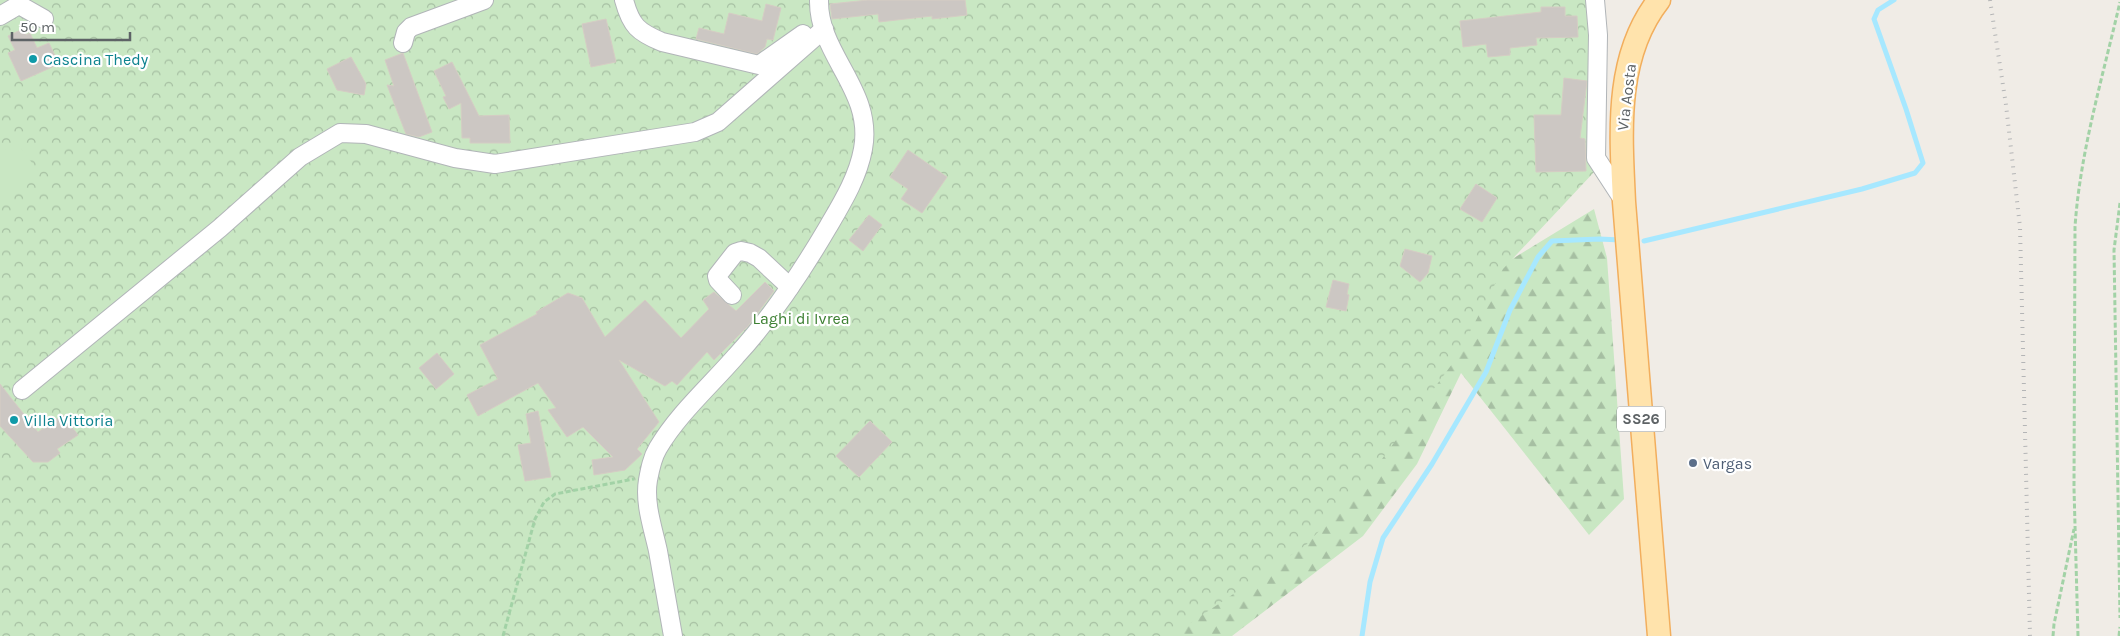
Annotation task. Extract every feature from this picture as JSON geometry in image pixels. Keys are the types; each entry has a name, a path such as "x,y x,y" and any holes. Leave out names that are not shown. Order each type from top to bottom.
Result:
{"main road":[{"name":"Via Aosta","path":"1624,202 1622,135 1623,99 1627,74 1641,28 1659,0"},
{"name":"SS26","path":"1624,202 1659,636"}],"street":[{"path":"403,43 406,32 411,27 484,0"},
{"path":"624,0 628,15 634,25 649,36 662,42 758,65 763,64 822,25"},
{"path":"673,636 649,508 649,476 652,460 662,442 685,412 757,334 790,287 845,198 863,150 865,136 861,106 856,92 827,39 822,25 819,0"},
{"path":"1595,0 1598,35 1596,158 1624,202"},
{"path":"0,16 17,6 21,6 44,19"},
{"path":"22,390 220,228 300,157 340,133 366,134 456,158 495,164 695,132 718,122 822,25"},
{"path":"732,295 718,280 717,276 734,253 740,251 750,252 759,258 790,287"}],"path":[{"path":"2078,636 2074,227 2076,200 2088,133 2120,2"},
{"path":"2120,203 2114,250 2120,618"},
{"path":"503,636 535,519 544,502 555,494 649,476"},
{"path":"2053,636 2076,524"},
{"path":"2119,636 2120,627"}],"green space":[{"name":"Laghi di Ivrea","path":"0,0 1596,0 1595,171 1503,269 1455,360 1368,478 1306,545 1171,636 0,636"},
{"path":"16,141 40,174 0,204 0,154"},
{"path":"1594,209 1607,258 1624,499 1589,535 1461,373 1417,464 1363,536 1232,636 755,636 1486,275"}],"building":[{"path":"868,0 965,0 967,15 932,19 932,16 879,22 878,14 832,19 830,4"},
{"path":"766,4 781,8 773,40 767,39 765,47 757,54 696,39 699,28 724,34 729,13 762,21"},
{"path":"1541,7 1565,7 1565,16 1577,16 1578,37 1536,38 1537,45 1510,48 1510,55 1488,57 1486,44 1463,47 1460,21 1541,12"},
{"path":"606,19 616,62 591,67 582,24"},
{"name":"Cascina Thedy","path":"23,29 26,35 30,33 37,48 49,43 59,64 21,81 8,53 15,50 8,36"},
{"path":"403,53 432,132 419,137 406,134 387,85 394,86 385,60"},
{"path":"351,57 366,84 364,95 337,90 327,69"},
{"path":"452,62 479,116 509,115 510,143 470,143 470,138 462,138 461,103 449,109 443,97 446,96 434,71"},
{"path":"1564,78 1587,81 1580,138 1585,139 1586,171 1536,172 1534,115 1561,115"},
{"path":"908,150 947,177 922,213 901,199 908,189 890,177"},
{"path":"1476,184 1497,198 1482,222 1460,209"},
{"path":"869,215 882,225 863,251 849,240"},
{"path":"1405,249 1432,256 1428,273 1420,282 1400,266"},
{"path":"1333,280 1349,284 1346,311 1326,307"},
{"path":"765,282 774,291 748,326 714,360 707,352 677,385 672,381 665,386 619,360 659,422 637,449 642,454 625,470 594,475 592,460 613,457 583,427 567,437 548,410 556,408 538,383 478,416 467,395 498,379 480,345 537,314 536,312 568,293 582,298 605,337 645,300 681,338 709,309 703,300 714,292 736,311"},
{"path":"437,353 454,374 436,389 419,368"},
{"name":"Villa Vittoria","path":"0,384 38,432 63,415 78,435 57,449 60,453 48,462 33,462 0,426"},
{"path":"538,411 551,477 525,481 518,445 531,443 526,414"},
{"path":"870,421 892,442 859,477 836,456"}],"waterway":[{"path":"1644,241 1862,189 1915,173 1923,163 1874,19 1878,10 1894,0"},
{"path":"1362,636 1370,582 1383,538 1432,464 1486,372 1510,310 1538,257 1552,241 1621,240"}],"railway":[{"path":"1990,0 2006,105 2020,227 2030,636"}],"place":[{"name":"Cascina Thedy","path":"33,59"},
{"name":"Villa Vittoria","path":"14,420"},
{"name":"Vargas","path":"1693,463"}]}
